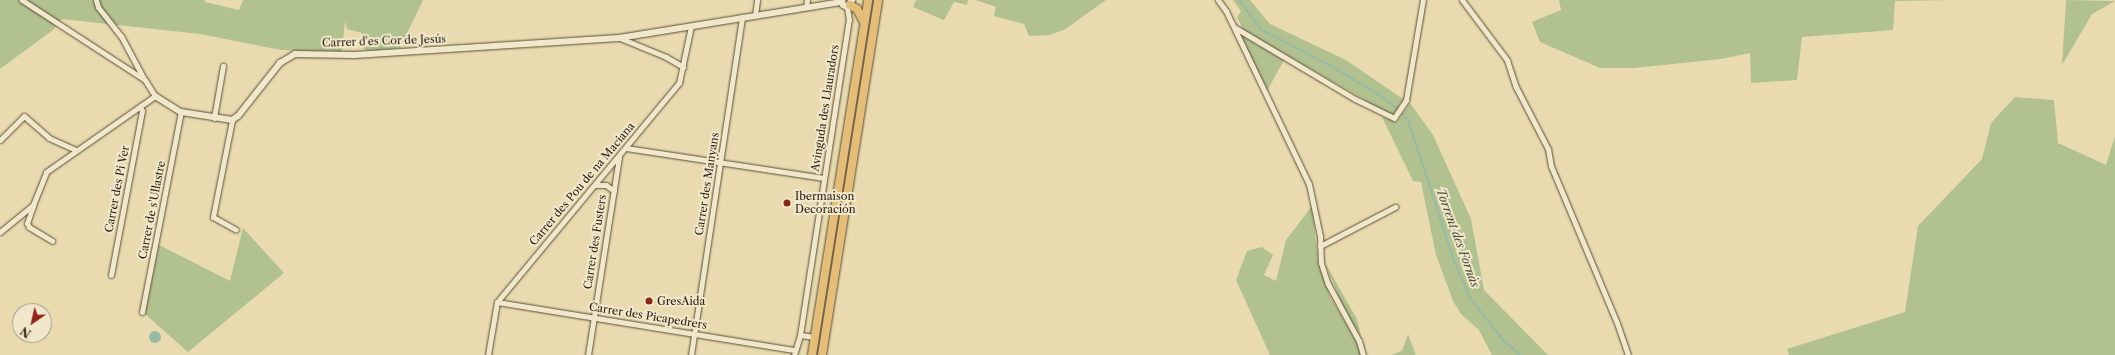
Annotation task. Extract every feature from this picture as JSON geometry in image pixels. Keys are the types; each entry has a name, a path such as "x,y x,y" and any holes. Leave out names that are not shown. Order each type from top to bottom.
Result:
{"main road":[{"path":"812,355 868,0"},
{"path":"822,355 878,0"},
{"path":"847,3 857,8 864,22"}],"street":[{"path":"22,0 145,80"},
{"path":"96,0 121,36 155,96 181,112 232,120 213,217 236,230"},
{"path":"755,15 757,0"},
{"path":"806,8 807,0"},
{"path":"1218,0 1233,27 1309,184 1320,246 1321,263 1328,284 1359,341 1363,355"},
{"path":"1233,27 1355,99 1394,118 1406,100 1423,0"},
{"path":"1462,0 1507,60 1516,87 1548,149 1551,166 1618,323 1628,355"},
{"name":"Carrer d'es Cor de Jesús","path":"232,120 238,116 280,63 294,54 354,55 619,38 755,15 847,3"},
{"name":"Avinguda des Llauradors","path":"794,353 800,335 849,20 847,3"},
{"name":"Carrer des Manyans","path":"691,355 742,17"},
{"name":"Carrer des Pou de na Maciana","path":"497,302 620,156 679,83 691,26"},
{"path":"619,38 666,57 683,67"},
{"path":"214,118 223,66"},
{"path":"52,241 29,227 27,223 46,172 155,96"},
{"name":"Carrer des Pi Ver","path":"111,276 142,111 140,106"},
{"name":"Carrer de s'Ullastre","path":"142,312 181,112"},
{"path":"0,140 24,116 49,138 76,150"},
{"path":"626,148 824,178"},
{"name":"Carrer des Fusters","path":"588,355 620,156"},
{"path":"595,185 606,185 614,191"},
{"path":"0,232 33,205"},
{"path":"1320,246 1395,207"},
{"path":"488,355 497,302"},
{"name":"Carrer des Picapedrers","path":"497,302 695,334 794,353"},
{"path":"800,335 815,337"}],"shaded area":[{"path":"0,0 205,0 205,2 239,10 243,0 423,0 400,48 367,51 362,47 362,33 347,29 345,21 342,52 281,50 200,34 62,19 53,30 0,69"},
{"path":"916,0 968,0 967,5 954,2 944,20 913,7"},
{"path":"976,0 1106,0 1064,30 1049,35 1029,36 1024,24 994,16 996,7"},
{"path":"1233,0 1250,0 1270,24 1346,60 1403,99 1393,116 1244,31 1237,17 1241,11"},
{"path":"1559,0 1953,0 1895,1 1893,30 1802,37 1797,80 1751,83 1750,53 1721,59 1634,68 1600,68 1540,42 1532,22 1561,10"},
{"path":"2066,0 2115,1 2092,14 2062,65"},
{"path":"1240,35 1284,60 1267,91"},
{"path":"2015,97 2054,100 2058,143 2106,165 2115,136 2115,355 1789,355 1787,349 1905,312 1918,226 1982,159 1991,123"},
{"path":"1410,103 1433,135 1471,219 1484,290 1548,355 1492,355 1479,330 1461,314 1453,301 1436,255 1421,182 1413,181 1382,117 1397,122"},
{"path":"1312,206 1318,261 1330,296 1359,346 1361,355 1270,355 1236,280 1247,251 1262,247 1273,255 1264,275 1276,281 1286,240"},
{"path":"243,228 284,273 188,352 145,314 159,245 230,281"},
{"path":"1325,263 1357,319 1361,336 1347,317"},
{"path":"153,331 157,331 161,337 157,343 153,343 149,339 149,335"},
{"path":"1408,334 1416,355 1391,355 1402,351"}],"waterway":[{"name":"Torrent des Fornàs","path":"1239,0 1262,30 1331,66 1381,96 1397,109"},
{"name":"Torrent des Fornàs","path":"1403,114 1408,120 1453,258 1470,298 1504,341 1520,355"}],"place":[{"name":"Ibermaison Decoración","path":"787,203"},
{"name":"GresAida","path":"649,301"}]}
